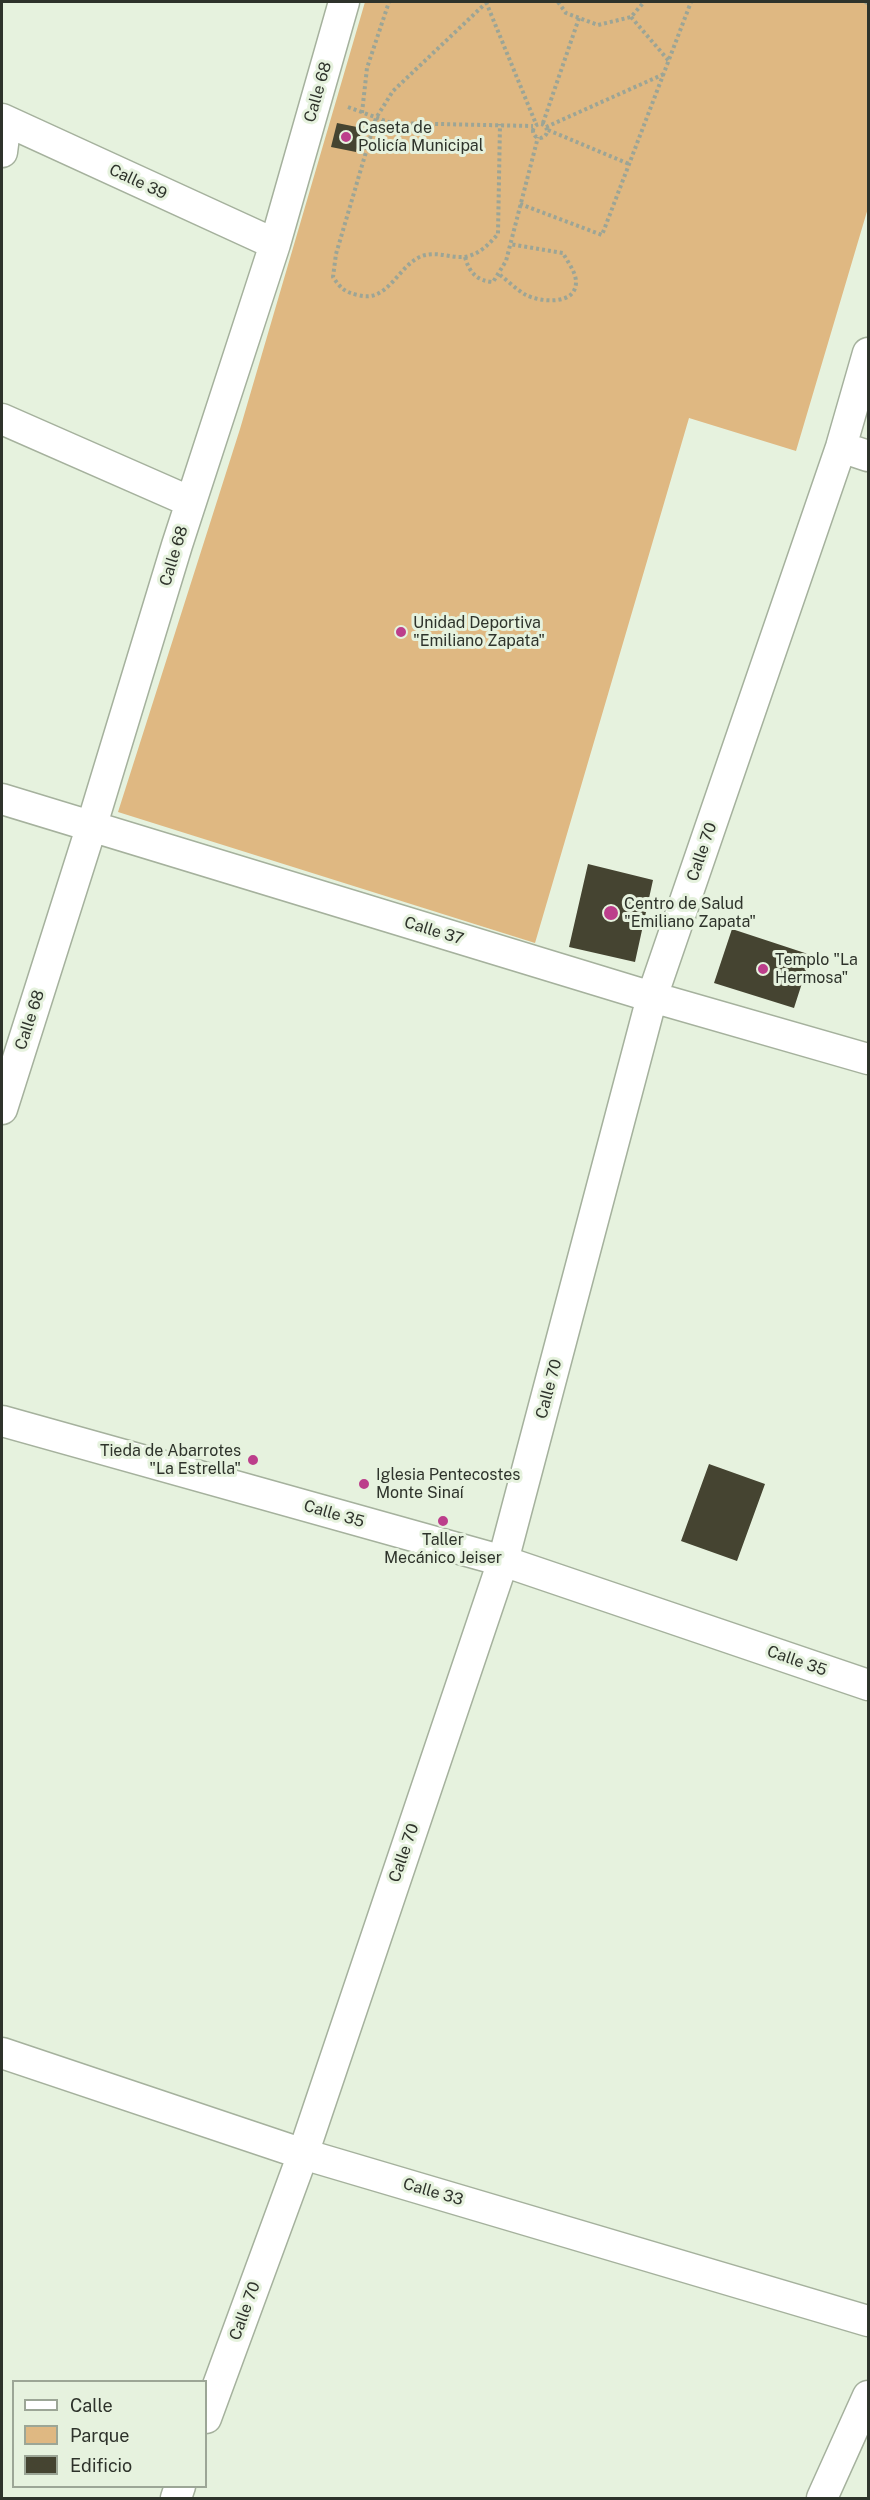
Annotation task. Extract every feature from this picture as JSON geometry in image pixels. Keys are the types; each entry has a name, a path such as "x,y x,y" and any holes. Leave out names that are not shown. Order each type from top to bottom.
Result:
{"street":[{"name":"Calle 68","path":"2,1110 191,502 275,244 344,2"},
{"name":"Calle 39","path":"4,120 275,244"},
{"path":"2,152 4,120"},
{"name":"Calle 70","path":"207,2415 303,2154 503,1561 652,997 855,452 868,352"},
{"path":"2,419 191,502"},
{"name":"Calle 37","path":"2,800 652,997 868,1059"},
{"name":"Calle 35","path":"2,1420 503,1561 868,1685"},
{"name":"Calle 33","path":"2,2053 303,2154 868,2321"},
{"path":"822,2499 868,2396"}],"path":[{"path":"362,112 367,68 389,2"},
{"path":"500,124 498,234 483,250 465,257 430,254 419,258 383,292 367,298 342,291 333,278 336,254 375,118 393,91 486,2 535,125 533,135 543,138 547,129 664,74"},
{"path":"558,2 566,13 597,26 631,17 644,2"},
{"path":"520,204 602,235 691,2"},
{"path":"631,17 669,61"},
{"path":"543,123 579,18"},
{"path":"317,95 391,123 535,125 543,123"},
{"path":"383,120 383,146"},
{"path":"543,123 547,129 629,164"},
{"path":"465,257 468,268 482,281 493,282 500,275 506,261 538,137"},
{"path":"500,275 526,295 549,302 568,296 575,289 576,279 562,253 510,244"}],"green space":[{"name":"Unidad Deportiva \"Emiliano Zapata\"","path":"365,2 868,2 868,208 796,451 689,418 535,943 118,812 240,429"}],"building":[{"name":"Caseta de Policía Municipal","path":"337,123 362,128 356,152 331,147"},
{"name":"Centro de Salud \"Emiliano Zapata\"","path":"588,864 653,880 635,962 569,947"},
{"name":"Templo \"La Hermosa\"","path":"732,929 811,955 794,1008 714,983"},
{"path":"709,1464 765,1484 737,1561 681,1541"}],"place":[{"name":"Caseta de Policía Municipal","path":"346,137"},
{"name":"Unidad Deportiva \"Emiliano Zapata\"","path":"401,632"},
{"name":"Centro de Salud \"Emiliano Zapata\"","path":"611,913"},
{"name":"Templo \"La Hermosa\"","path":"763,969"},
{"name":"Tieda de Abarrotes \"La Estrella\"","path":"253,1460"},
{"name":"Iglesia Pentecostes Monte Sinaí","path":"364,1484"},
{"name":"Taller Mecánico Jeiser","path":"443,1521"}]}
